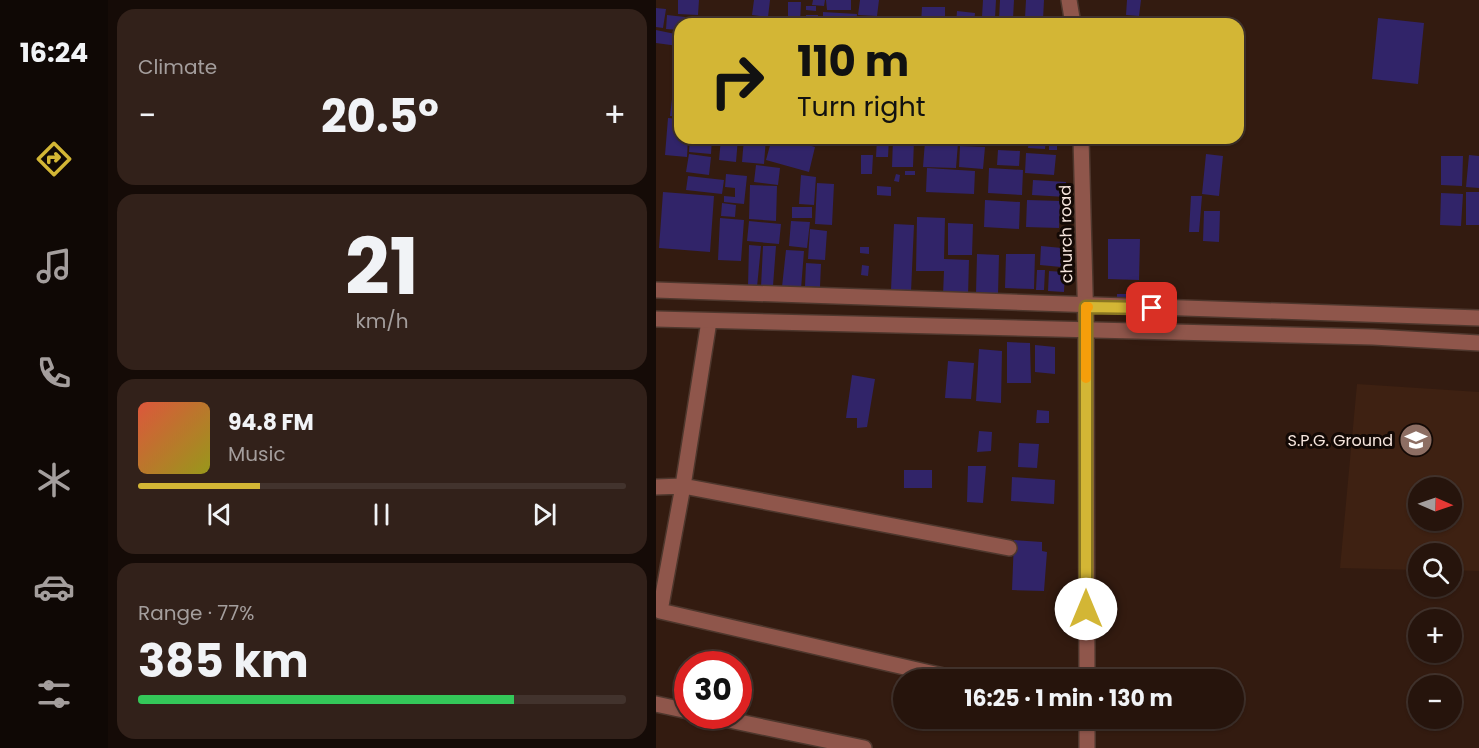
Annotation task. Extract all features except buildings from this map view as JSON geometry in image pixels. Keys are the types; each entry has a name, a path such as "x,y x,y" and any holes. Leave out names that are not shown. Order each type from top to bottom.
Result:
{"street":[{"path":"1069,0 1072,18"},
{"name":"church road","path":"1081,144 1086,307 1086,669"},
{"path":"656,290 1086,307 1374,313 1480,318"},
{"path":"656,319 1373,337 1480,343"},
{"path":"709,321 683,486 658,611 913,669"},
{"path":"656,488 683,486 1009,548"},
{"path":"656,704 674,708"},
{"path":"752,725 864,748"},
{"path":"1087,729 1087,748"}],"shaded area":[{"name":"S.P.G. Ground","path":"1357,384 1479,392 1479,571 1462,570 1462,543 1408,543 1408,570 1340,568"}],"slow traffic":[{"path":"1086,378 1086,307 1088,307"}],"place":[{"name":"S.P.G. Ground","path":"1416,440"}],"route":[{"path":"1086,609 1086,307 1152,308"}]}
